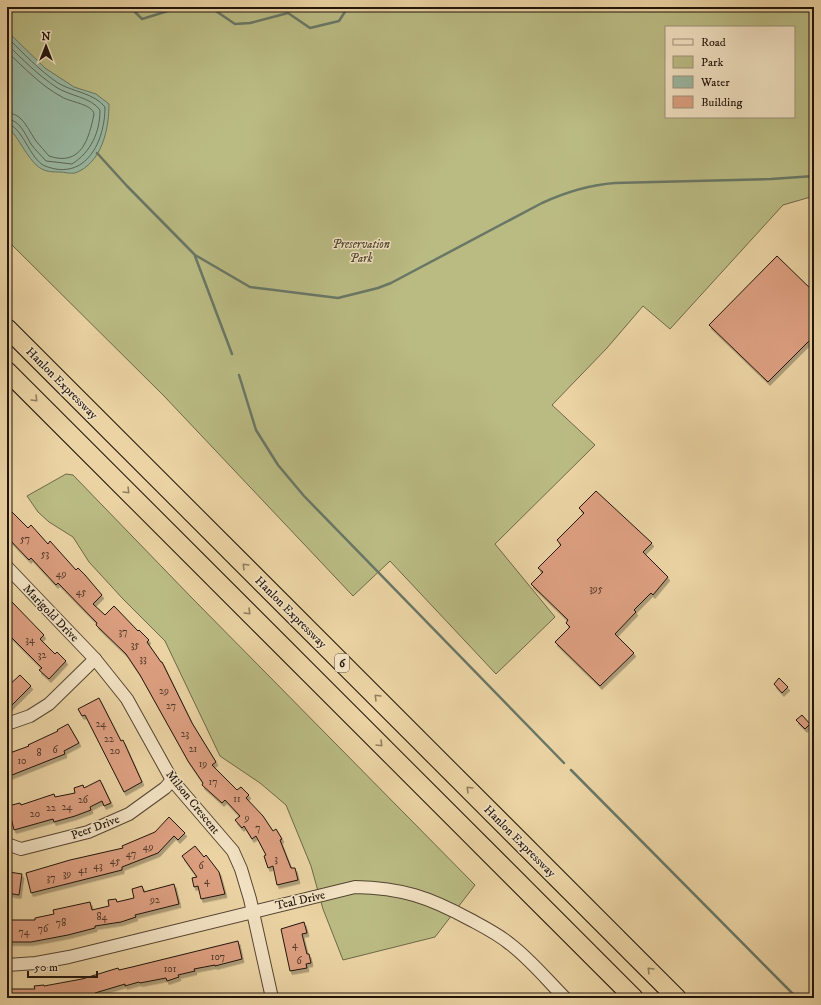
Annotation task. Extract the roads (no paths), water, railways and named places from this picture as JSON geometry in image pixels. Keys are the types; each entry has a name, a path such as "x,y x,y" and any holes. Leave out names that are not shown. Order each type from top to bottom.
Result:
{"highway":[{"name":"Hanlon Expressway","path":"7,328 677,998"},
{"path":"7,372 634,998"}],"street":[{"name":"Marigold Drive","path":"7,568 95,659"},
{"path":"7,724 30,716 49,704 95,659"},
{"name":"Milson Crescent","path":"95,659 127,699 172,780 233,851 241,869 253,911 272,998"},
{"name":"Peer Drive","path":"7,844 22,849 88,832 129,814 165,788 172,780"},
{"name":"Teal Drive","path":"7,965 36,963 69,957 355,887 382,888 406,892 444,905 495,933 511,944 564,998"}],"water":[{"path":"7,31 45,68 74,87 96,94 109,104 109,114 105,134 98,153 92,162 75,173 48,171 37,166 7,126"}],"waterway":[{"path":"130,7 142,19 181,7"},
{"path":"210,7 235,24 250,23 288,13 310,28 339,21 348,7"},
{"path":"97,153 127,186 195,255 250,287 338,298 378,288 391,283 542,203 586,187 615,183 771,179 814,176"},
{"path":"195,256 232,354"},
{"path":"239,375 256,430 278,465 304,496 564,763"},
{"path":"571,770 797,998"}],"park label":[{"name":"Preservation Park","path":"361,251"}]}
